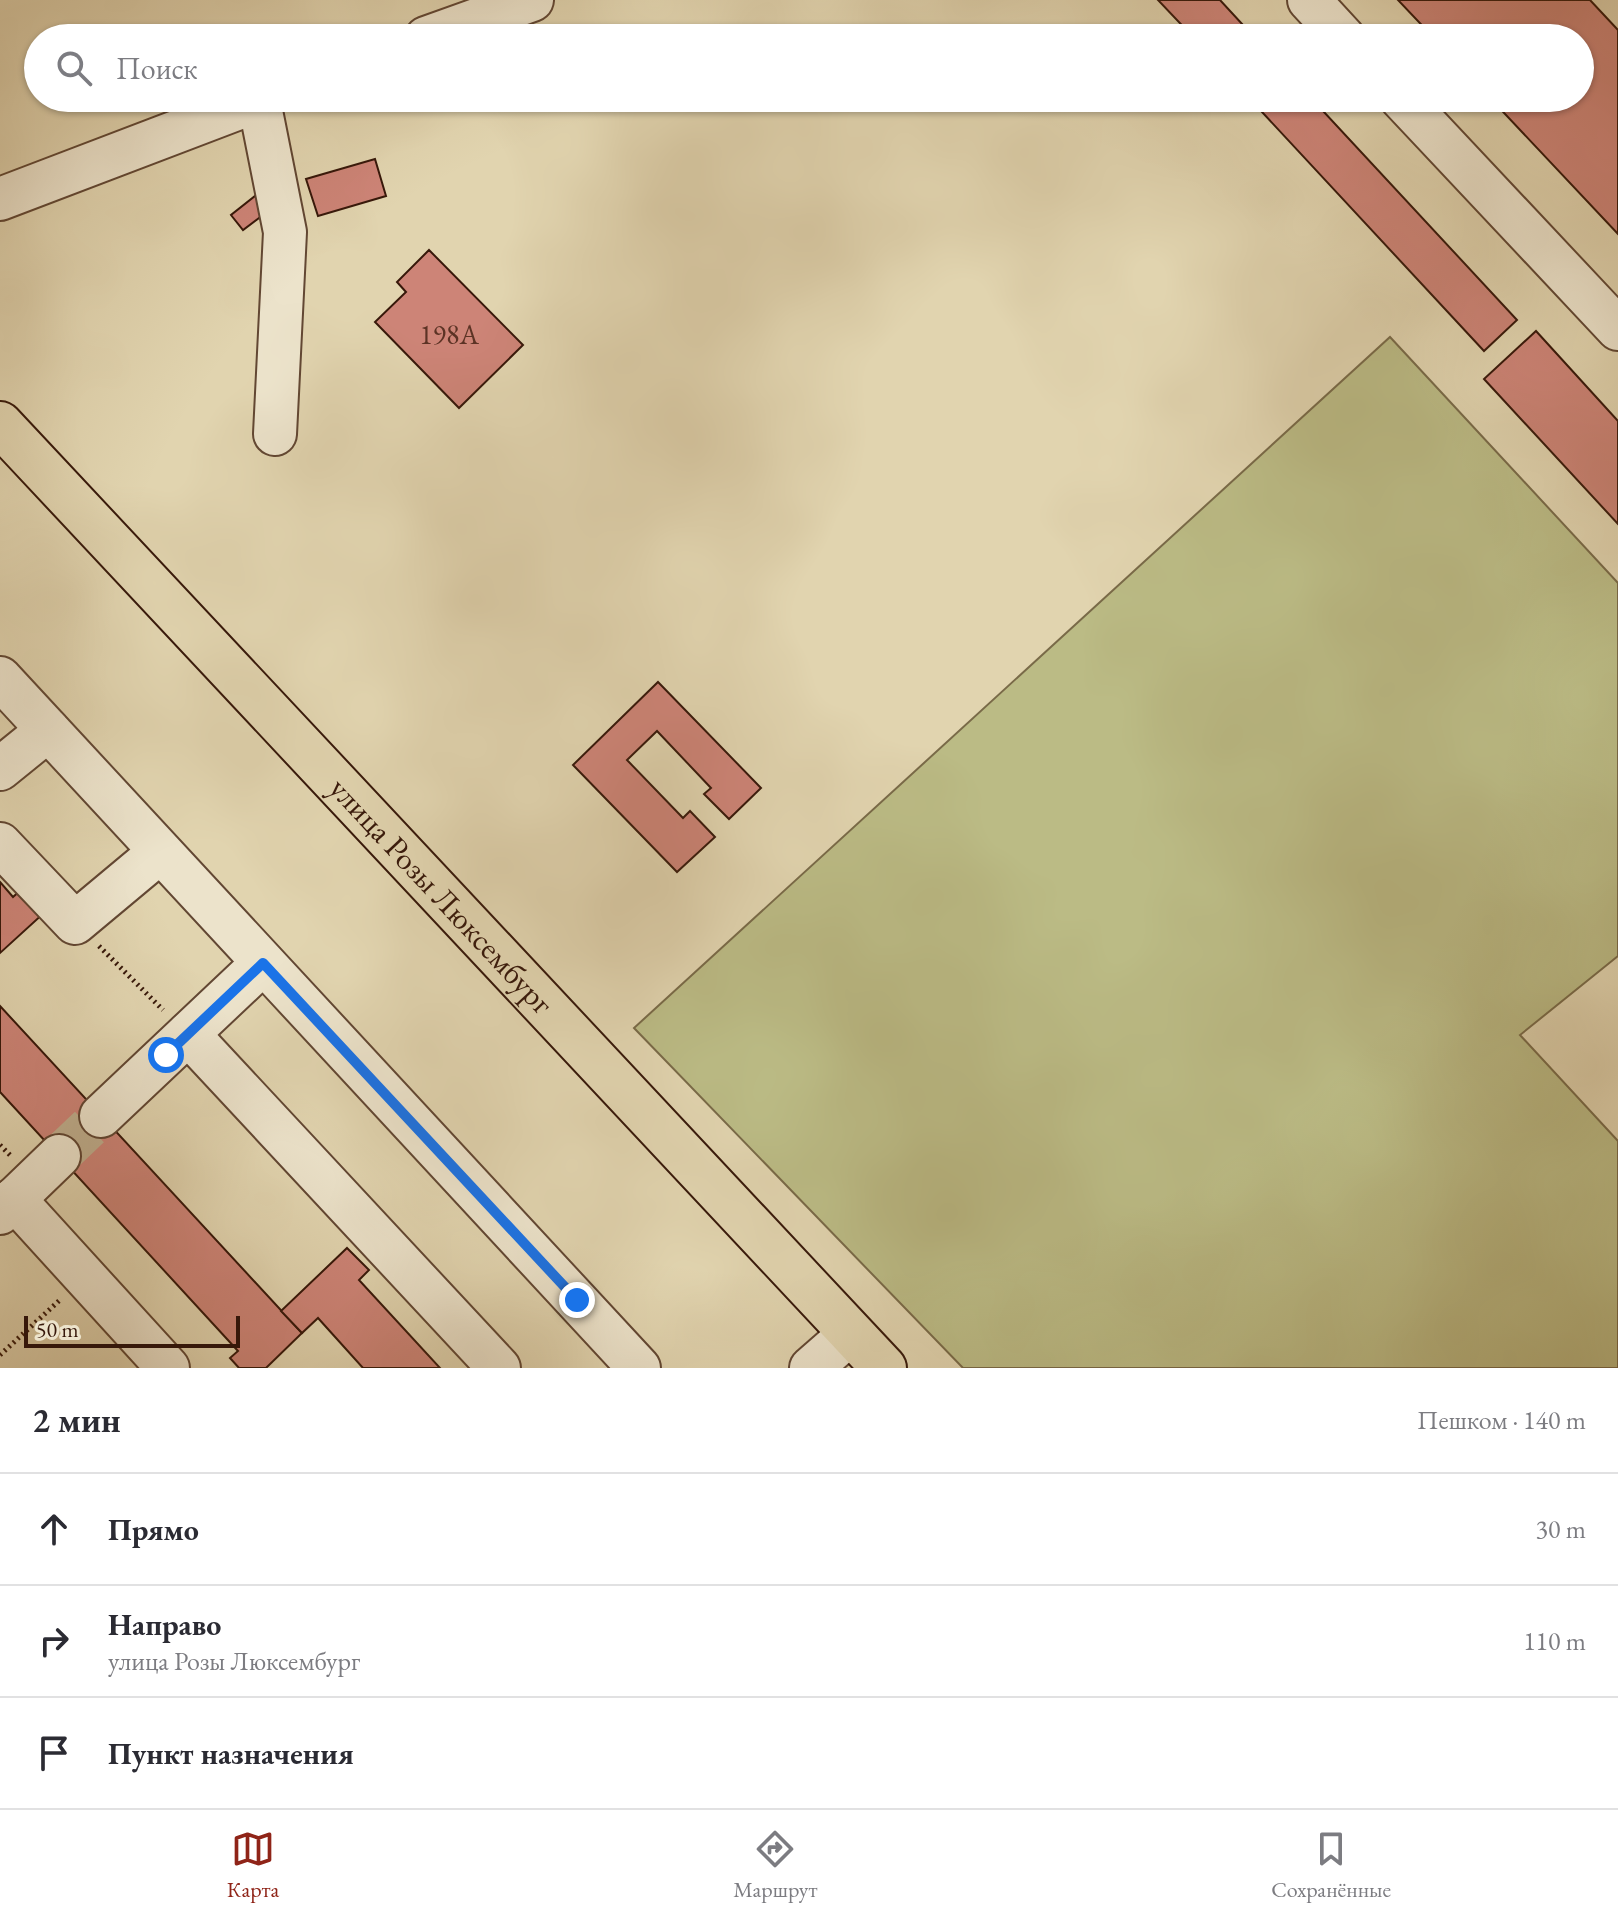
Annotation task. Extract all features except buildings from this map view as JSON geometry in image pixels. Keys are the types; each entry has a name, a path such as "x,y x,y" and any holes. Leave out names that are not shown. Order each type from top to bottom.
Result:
{"main road":[{"name":"улица Розы Люксембург","path":"0,424 884,1368"}],"street":[{"path":"465,24 532,0"},
{"path":"1309,0 1331,24"},
{"path":"0,199 230,112"},
{"path":"264,112 285,232 275,434"},
{"path":"1414,112 1618,329"},
{"path":"0,678 639,1368"},
{"path":"0,769 48,730"},
{"path":"0,844 75,923 160,852"},
{"path":"101,1116 263,963"},
{"path":"188,1034 499,1368"},
{"path":"59,1156 7,1206 85,1277 168,1368"},
{"path":"811,1368 851,1333"}],"path":[{"path":"75,923 188,1034"},
{"path":"0,1355 85,1277"}],"green space":[{"path":"1390,337 1618,583 1618,956 1520,1035 1618,1141 1618,1368 963,1368 634,1028"}],"tunnel":[{"path":"59,1156 101,1116"}],"route":[{"path":"166,1055 263,963 577,1300"}]}
